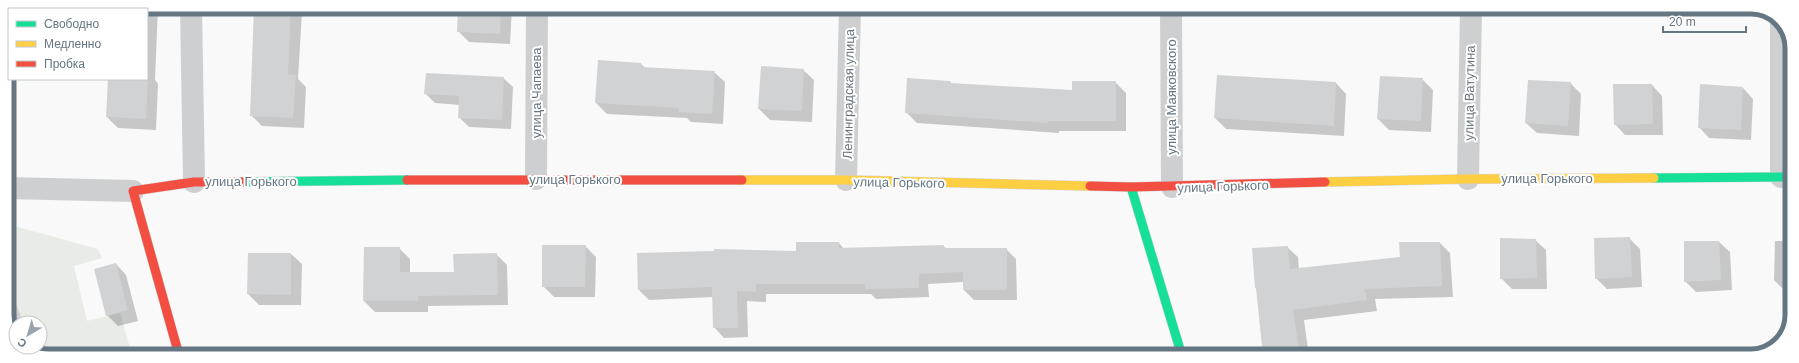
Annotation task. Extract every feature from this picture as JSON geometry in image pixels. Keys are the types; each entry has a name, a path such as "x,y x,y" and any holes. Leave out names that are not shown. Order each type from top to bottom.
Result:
{"street":[{"path":"191,14 194,182"},
{"name":"улица Чапаева","path":"536,179 537,14"},
{"name":"Ленинградская улица","path":"846,180 850,14"},
{"name":"улица Маяковского","path":"1171,14 1172,187"},
{"name":"улица Ватутина","path":"1468,178 1471,14"},
{"path":"1782,36 1785,138"},
{"name":"улица Горького","path":"14,188 133,191 194,182 536,179 846,180 1172,187 1468,178 1785,177"},
{"path":"1131,187 1180,349"},
{"path":"133,191 177,349"}],"shaded area":[{"path":"14,226 98,249 102,258 74,266 87,321 120,313 130,349 48,349 48,315 14,315"}],"building":[{"path":"254,14 291,14 288,74 296,75 293,118 250,116"},
{"path":"458,14 501,14 500,34 457,32"},
{"path":"598,60 641,63 641,67 715,71 712,114 679,112 679,108 595,103"},
{"path":"761,66 804,69 802,111 758,109"},
{"path":"426,73 504,77 502,120 458,118 459,96 424,94"},
{"path":"1217,75 1336,82 1334,126 1214,118"},
{"path":"1380,76 1423,78 1421,121 1377,119"},
{"path":"907,78 950,81 950,83 1072,90 1072,81 1116,81 1116,121 1048,121 1048,123 905,113"},
{"path":"108,80 148,80 146,119 106,117"},
{"path":"1528,80 1571,82 1568,126 1525,123"},
{"path":"1613,84 1652,84 1653,124 1614,125"},
{"path":"1700,84 1743,87 1741,130 1698,128"},
{"path":"1630,237 1632,277 1595,279 1594,238"},
{"path":"1500,238 1536,239 1537,278 1500,279"},
{"path":"1684,241 1719,241 1721,280 1684,282"},
{"path":"796,242 839,242 839,248 944,245 944,248 1007,248 1007,290 963,290 963,272 919,274 919,288 865,289 865,284 756,284 756,292 737,291 738,328 713,328 712,287 638,290 637,253 714,251 714,249 796,251"},
{"path":"1399,242 1440,242 1442,286 1365,289 1367,300 1293,310 1299,349 1262,349 1252,248 1288,246 1290,269 1400,257"},
{"path":"542,245 586,245 585,287 542,287"},
{"path":"364,247 400,247 400,272 454,272 453,254 497,253 498,295 418,296 418,301 363,301"},
{"path":"248,253 291,253 291,295 247,294"},
{"path":"116,263 128,310 106,316 94,269"}],"traffic: fast":[{"path":"1654,178 1785,177"},
{"path":"243,182 407,180"},
{"path":"1131,187 1180,349"}],"traffic: slow":[{"path":"1325,182 1468,179 1654,178"},
{"path":"742,180 846,180 1090,186"}],"traffic: jam":[{"path":"407,180 742,180"},
{"path":"177,349 133,191 194,182 243,182"},
{"path":"1090,186 1131,187 1325,182"}]}
